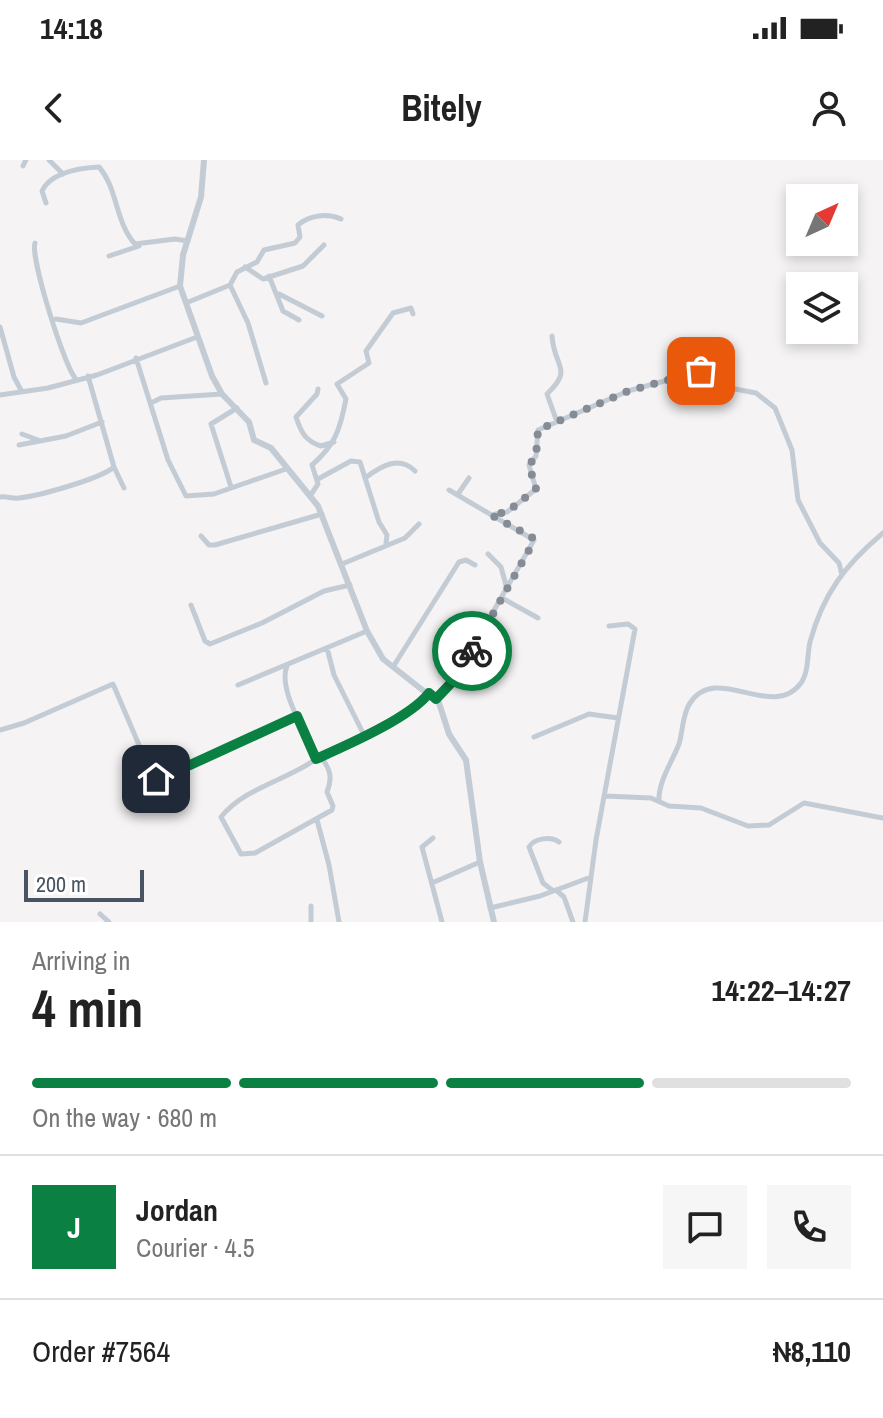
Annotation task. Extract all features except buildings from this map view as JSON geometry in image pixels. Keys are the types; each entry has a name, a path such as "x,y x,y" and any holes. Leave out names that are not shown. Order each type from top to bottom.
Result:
{"street":[{"path":"49,160 63,174"},
{"path":"204,160 201,197 180,286 197,337 222,394 249,422 254,440 271,448 322,514 367,631 392,668 436,699 449,734 466,760 480,862 494,922"},
{"path":"46,203 42,191 46,183 63,174 100,168 123,229 140,246"},
{"path":"185,304 230,285 245,267 257,262 267,248 295,243 300,237 298,225 310,217 330,215 341,219"},
{"path":"109,256 175,239 188,242"},
{"path":"35,243 33,250 37,275 55,319 59,345 76,379"},
{"path":"245,267 259,279 303,266 324,245"},
{"path":"269,276 279,293 283,311 299,320"},
{"path":"230,285 248,323 266,383"},
{"path":"55,319 81,323 180,286"},
{"path":"279,293 292,303 322,316"},
{"path":"310,496 318,486 312,465 334,442 346,399 337,384 369,363 366,351 393,313 411,308 413,314"},
{"path":"0,327 2,347 21,390"},
{"path":"552,336 561,377 558,386 547,392 557,422"},
{"path":"0,395 48,388 197,337"},
{"path":"136,358 168,460 184,495 193,498 286,469"},
{"path":"491,515 507,512 536,489 529,468 536,456 536,434 628,391 703,371 709,384 756,393 775,408 792,450 798,500 820,543 839,563 842,575"},
{"path":"88,376 114,467 124,488"},
{"path":"318,389 317,394 296,413 300,429 302,435 319,446 334,442"},
{"path":"151,403 161,398 222,394"},
{"path":"231,487 211,424 237,408"},
{"path":"19,445 66,436 102,422"},
{"path":"22,434 39,441"},
{"path":"318,479 354,460 362,464 379,522 387,535 386,543"},
{"path":"365,478 378,469 399,462 407,463 415,471"},
{"path":"0,497 16,499 43,493 97,478 114,467"},
{"path":"458,494 469,478"},
{"path":"436,699 452,682 534,540 449,490"},
{"path":"201,536 209,545 215,545 322,514"},
{"path":"342,564 386,543 405,538 419,524"},
{"path":"659,801 659,791 682,737 687,708 704,690 723,687 750,695 777,695 790,692 800,684 822,603 842,575 883,533"},
{"path":"488,554 502,569 507,589"},
{"path":"392,668 459,562 466,560 475,565"},
{"path":"191,605 205,641 210,644 264,622 324,591 350,585"},
{"path":"502,598 538,618"},
{"path":"585,922 635,629 628,624 609,626"},
{"path":"238,685 367,631"},
{"path":"327,648 334,675 364,735"},
{"path":"287,665 284,677 297,716 319,758 329,768 331,783 327,792 333,806 317,820 244,855 221,817 258,788 319,758 364,735 407,711 429,693"},
{"path":"0,730 24,723 113,684 134,736 156,775 158,794 143,808 132,810"},
{"path":"534,737 589,714 618,718"},
{"path":"156,775 190,765 297,716"},
{"path":"651,798 659,791"},
{"path":"605,796 651,798 669,806 701,808 748,826 769,825 809,802 883,818"},
{"path":"317,820 339,922"},
{"path":"433,838 422,847 442,922"},
{"path":"544,894 545,886 529,845 552,838 559,842"},
{"path":"432,883 480,862"},
{"path":"490,908 544,894 591,877"},
{"path":"545,886 564,897 573,922"},
{"path":"311,906 311,922"},
{"path":"100,914 109,922"}],"way so far":[{"path":"472,651 533,543 532,537 491,515 507,512 536,489 529,465 536,458 535,437 538,430 628,391 685,372 701,371"}],"route":[{"path":"156,779 156,775 200,761 224,747 251,739 297,716 316,759 339,751 354,739 407,711 429,693 436,699 452,682 472,651"}]}
